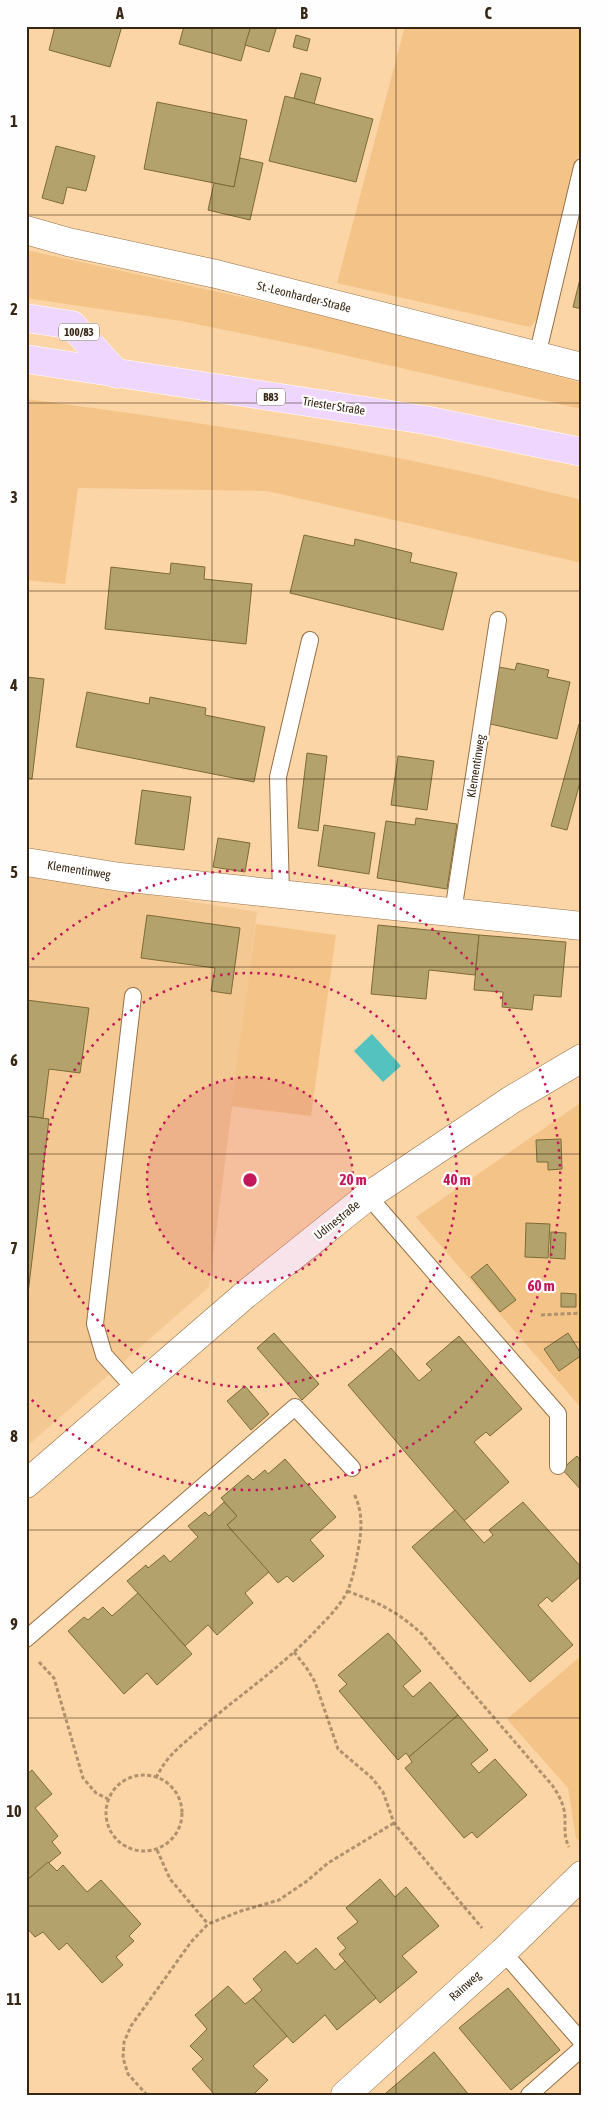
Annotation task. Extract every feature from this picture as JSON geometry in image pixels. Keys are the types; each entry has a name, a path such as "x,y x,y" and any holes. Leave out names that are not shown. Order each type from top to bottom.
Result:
{"main road":[{"name":"100/83","path":"26,318 72,325 117,374"},
{"name":"Triester Straße","path":"26,359 425,420 582,452"}],"street":[{"name":"St.-Leonharder-Straße","path":"26,230 68,242 216,274 582,367"},
{"name":"Klementinweg","path":"26,862 120,877 582,926"},
{"name":"Udinestraße","path":"26,1484 246,1294 368,1196 511,1100 582,1058"},
{"name":"Rainweg","path":"345,2095 503,1952 577,1863"}],"lane":[{"path":"537,356 582,167"},
{"name":"Klementinweg","path":"453,912 498,620"},
{"path":"281,894 278,777 310,640"},
{"path":"133,996 95,1324 104,1355 135,1389"},
{"path":"368,1196 558,1414 558,1466"},
{"path":"26,1639 295,1408 352,1468"},
{"path":"503,1952 582,2042"},
{"path":"529,2095 582,2048"}],"path":[{"path":"541,1315 582,1313"},
{"path":"156,1778 164,1761 220,1711 267,1676 294,1652 331,1615 348,1591 361,1536 361,1512 355,1495 346,1483 352,1468"},
{"path":"348,1591 382,1604 402,1616 421,1633 552,1784 562,1800 565,1818 564,1832 568,1846 577,1863"},
{"path":"294,1652 306,1667 314,1682 338,1749 372,1778 383,1792 394,1824 503,1952"},
{"path":"38,1661 54,1678 83,1778 96,1794 108,1799"},
{"path":"139,1775 156,1778 163,1780 174,1788 180,1800 183,1813 180,1826 174,1838 157,1850 144,1852 130,1849 119,1842 108,1825 106,1812 108,1799 115,1787 126,1779 139,1775"},
{"path":"147,2095 128,2074 122,2058 124,2042 131,2026 191,1942 208,1924 241,1911 279,1900 307,1881 328,1863 394,1824"},
{"path":"157,1850 170,1879 208,1924"}],"shaded area":[{"path":"405,26 582,26 582,141 539,317 530,327 337,283"},
{"path":"26,250 278,305 398,334 582,383 582,409 308,347 181,321 26,298"},
{"path":"26,399 350,448 472,473 582,500 582,563 267,491 78,488 65,584 26,580"},
{"path":"26,875 257,912 209,1287 26,1447"},
{"path":"256,924 336,935 311,1116 231,1106"},
{"path":"582,1102 582,1409 416,1217"},
{"path":"582,1655 582,1844 576,1838 568,1788 507,1719"}],"water":[{"path":"372,1034 401,1066 383,1082 354,1051"}],"building":[{"path":"55,26 122,26 110,67 49,50"},
{"path":"184,26 251,26 241,61 179,44"},
{"path":"251,26 277,26 269,52 245,45"},
{"path":"296,35 310,39 307,51 293,47"},
{"path":"301,73 321,78 314,104 294,98"},
{"path":"285,96 373,119 356,182 269,161"},
{"path":"157,102 247,120 234,187 144,169"},
{"path":"56,146 95,156 86,191 67,187 63,204 42,198"},
{"path":"240,158 263,163 250,220 208,210 214,183 234,187"},
{"path":"582,271 582,309 573,307"},
{"path":"304,535 354,546 355,539 412,553 410,562 457,573 443,630 290,593"},
{"path":"171,563 205,567 204,579 252,584 246,644 105,629 111,567 170,574"},
{"path":"517,663 549,670 547,677 570,682 557,739 486,723 499,667 515,670"},
{"path":"26,677 44,679 32,779 26,778"},
{"path":"87,692 149,704 150,697 206,708 205,715 265,727 254,782 76,747"},
{"path":"579,724 582,725 582,775 567,830 551,826"},
{"path":"307,753 327,756 318,831 298,828"},
{"path":"398,756 434,761 427,810 391,805"},
{"path":"142,790 191,797 184,850 135,844"},
{"path":"416,818 457,824 447,889 377,878 386,821 415,825"},
{"path":"324,825 375,833 369,874 318,866"},
{"path":"218,838 250,843 245,872 213,867"},
{"path":"147,915 240,928 231,994 211,991 215,968 141,958"},
{"path":"378,925 479,935 475,975 429,970 426,999 371,994"},
{"path":"479,935 566,942 561,997 534,995 532,1010 502,1007 503,992 474,990"},
{"path":"26,1000 89,1008 80,1073 49,1069 43,1118 26,1116"},
{"path":"26,1116 49,1119 26,1310"},
{"path":"561,1139 562,1169 548,1170 548,1162 537,1162 536,1140"},
{"path":"526,1223 550,1224 548,1258 525,1257"},
{"path":"551,1232 566,1233 565,1259 550,1258"},
{"path":"487,1264 516,1300 500,1312 471,1277"},
{"path":"561,1293 576,1294 576,1307 561,1307"},
{"path":"274,1333 319,1384 302,1400 257,1348"},
{"path":"568,1333 582,1355 559,1371 544,1349"},
{"path":"459,1336 522,1409 490,1436 486,1432 474,1442 509,1482 464,1521 348,1385 391,1348 419,1381 432,1370 426,1364"},
{"path":"245,1386 269,1414 251,1430 227,1401"},
{"path":"577,1456 582,1462 582,1491 562,1469"},
{"path":"285,1459 336,1517 310,1540 324,1556 293,1582 287,1576 278,1583 227,1525 237,1516 221,1498 248,1475 253,1480 265,1470 268,1474"},
{"path":"224,1502 237,1516 227,1525 269,1572 245,1593 253,1603 217,1635 208,1625 185,1646 127,1581 146,1565 148,1568 164,1555 170,1562 198,1537 188,1526 205,1512 209,1516"},
{"path":"523,1502 582,1568 582,1575 552,1602 547,1597 538,1605 573,1645 530,1682 412,1547 455,1510 484,1543 493,1535 489,1530"},
{"path":"138,1593 192,1654 157,1685 147,1673 124,1694 68,1631 84,1617 88,1620 103,1607 112,1616"},
{"path":"388,1633 421,1671 403,1686 413,1697 430,1682 458,1715 409,1757 406,1753 398,1760 339,1691 347,1684 338,1675"},
{"path":"458,1715 488,1750 471,1764 479,1773 495,1759 527,1795 477,1838 472,1832 464,1838 405,1768 412,1762 409,1757"},
{"path":"32,1770 52,1794 35,1808 58,1836 52,1842 61,1853 26,1881 26,1775"},
{"path":"48,1862 57,1871 63,1865 87,1892 101,1880 141,1924 129,1936 134,1941 116,1957 123,1965 102,1983 67,1943 59,1950 43,1932 35,1937 26,1927 26,1881"},
{"path":"380,1879 395,1897 406,1887 439,1926 402,1956 417,1972 380,2003 339,1954 346,1948 337,1938 358,1922 346,1908"},
{"path":"316,1948 335,1970 345,1961 376,1998 337,2030 325,2015 293,2043 253,1998 262,1990 253,1979 285,1951 297,1964"},
{"path":"228,1986 245,2004 253,1998 287,2036 253,2066 268,2080 253,2095 215,2095 192,2069 203,2059 190,2046 207,2029 195,2015"},
{"path":"508,1988 560,2050 511,2090 459,2028"},
{"path":"434,2052 469,2095 387,2095 386,2093"}]}
